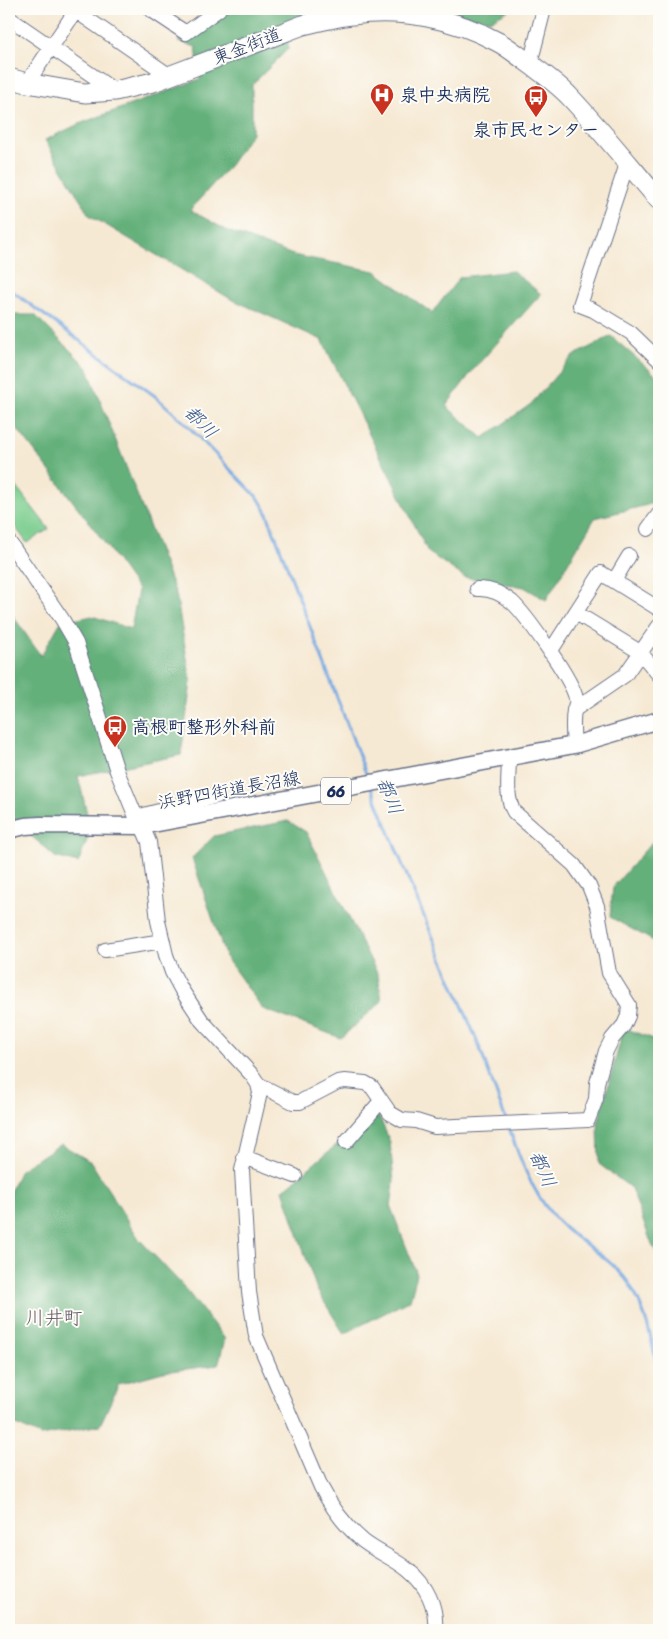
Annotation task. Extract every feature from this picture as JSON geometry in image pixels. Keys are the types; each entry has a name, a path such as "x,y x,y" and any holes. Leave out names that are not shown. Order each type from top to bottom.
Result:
{"highway":[{"name":"東金街道","path":"9,78 27,84 85,93 115,91 153,82 303,25 352,14 417,15 446,20 499,42 530,64 569,96 659,200"}],"main road":[{"name":"浜野四街道長沼線","path":"9,830 40,825 139,822 509,758 574,745 659,720"}],"street":[{"path":"27,84 75,9 170,76"},
{"path":"150,9 186,33 219,9"},
{"path":"530,64 544,9"},
{"path":"9,18 115,91"},
{"path":"627,164 580,305 631,333 659,360"},
{"path":"648,529 659,514"},
{"path":"9,542 62,619 76,643 117,770 149,842 158,922 172,972 202,1021 258,1084 260,1093 242,1170 249,1292 256,1336 331,1507 363,1541 409,1570 421,1583 434,1607 436,1630"},
{"path":"614,581 629,556"},
{"path":"550,652 601,573 659,609"},
{"path":"476,589 495,591 511,602 550,652 569,682 577,700 574,710 574,745"},
{"path":"576,613 640,652 659,675"},
{"path":"574,710 625,675 659,626"},
{"path":"258,1084 293,1102 300,1102 338,1082 345,1081 365,1084 372,1087 390,1113 402,1120 416,1121 435,1127 588,1120 596,1099 597,1083 606,1051 628,1016 628,1005 609,973 594,897 588,886 574,865 514,812 509,799 509,758"},
{"path":"139,822 217,796"},
{"path":"105,950 162,941"},
{"path":"346,1142 381,1100"},
{"path":"244,1157 295,1176"}],"green space":[{"path":"230,9 321,9 287,20 288,49 252,85 252,133 230,165 190,210 228,231 293,255 375,271 432,313 460,277 513,271 541,294 473,370 446,406 483,438 531,404 573,356 611,336 659,378 659,502 595,518 546,600 524,587 464,577 428,552 322,340 231,299 89,215 45,140 79,124 200,79 196,47 178,41"},
{"path":"425,9 511,9 491,20"},
{"path":"15,315 35,315 87,367 176,594 191,682 181,755 78,776 91,830 78,863 55,857 9,816 9,610 41,656 60,623 92,616 131,629 138,590 101,538 9,418 9,320"},
{"path":"9,477 49,529 27,543 9,518"},
{"path":"288,821 306,832 378,975 382,1001 341,1038 263,1009 226,958 192,858 214,836"},
{"path":"659,834 659,944 610,917 613,887"},
{"path":"624,1028 659,1041 659,1257 652,1245 631,1188 599,1164 598,1123"},
{"path":"379,1116 390,1142 394,1182 391,1208 417,1274 410,1300 344,1334 317,1290 283,1190 335,1146"},
{"path":"61,1144 91,1162 139,1239 184,1287 225,1339 218,1365 163,1372 119,1384 100,1425 41,1436 9,1422 9,1194 20,1170"}],"waterway":[{"name":"都川","path":"9,289 155,396 185,423 259,499 266,511 368,779"},
{"name":"都川","path":"371,787 476,1038 506,1120"},
{"name":"都川","path":"509,1128 531,1183 547,1208 567,1230 601,1255 624,1276 630,1285 645,1317 659,1376"}],"place":[{"name":"泉中央病院","path":"382,116"},
{"name":"泉市民センター","path":"536,118"},
{"name":"高根町整形外科前","path":"115,748"}],"district":[{"name":"川井町","path":"54,1317"}]}
